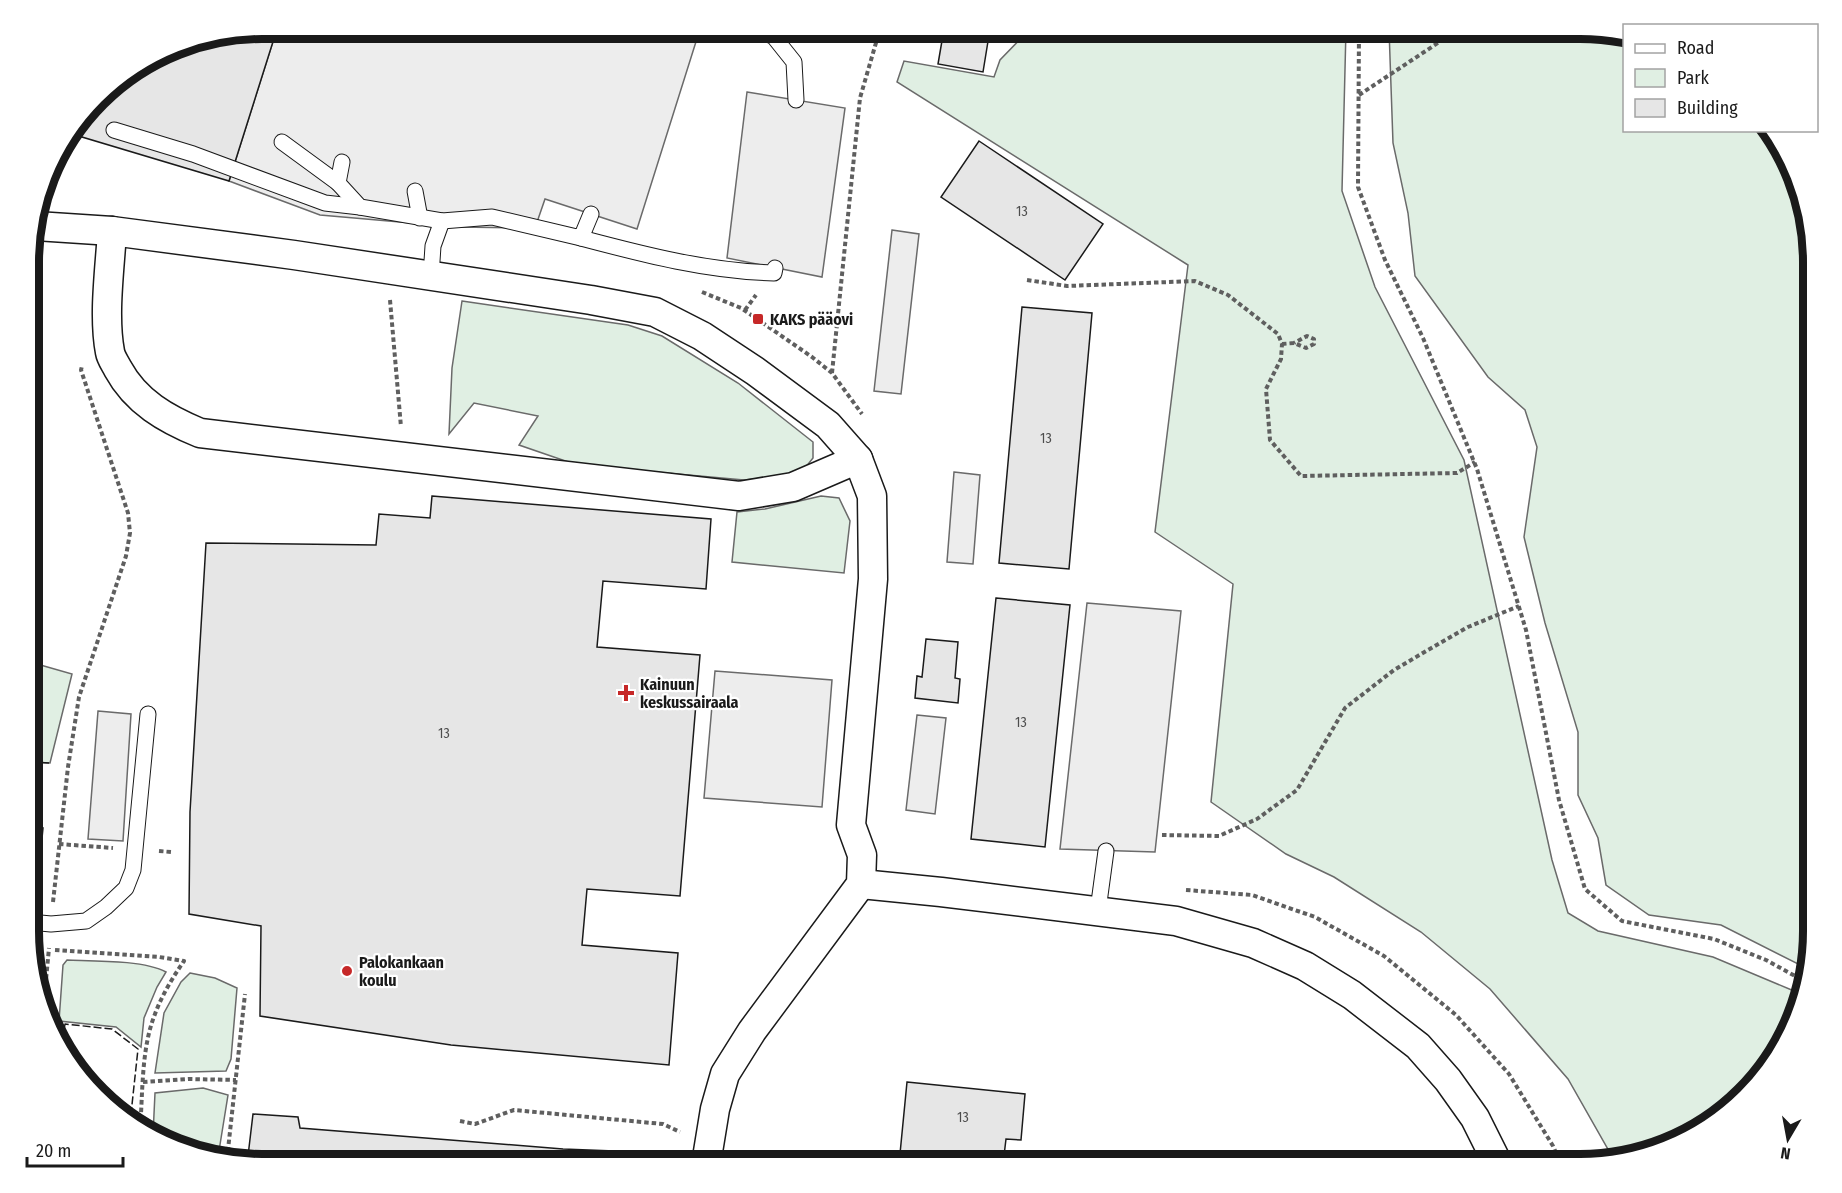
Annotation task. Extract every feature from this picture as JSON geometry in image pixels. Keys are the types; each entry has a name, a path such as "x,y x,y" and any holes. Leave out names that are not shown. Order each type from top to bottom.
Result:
{"street":[{"path":"42,226 112,231 431,276 655,312 702,336 755,371 828,425 858,459 872,496 873,579 851,825 861,855 861,884 752,1031 725,1074 715,1109 707,1154"},
{"path":"112,231 107,306 110,354 125,382 145,403 174,422 200,433 739,496 793,487 858,459"},
{"path":"861,884 1098,910 1176,921 1253,943 1305,966 1352,995 1418,1046 1448,1080 1475,1118 1493,1154"}],"lane":[{"path":"776,39 794,62 796,100"},
{"path":"114,130 193,154 326,203 442,221 492,217 646,256 725,270 774,273 775,268"},
{"path":"282,142 338,183 360,207"},
{"path":"338,183 342,162"},
{"path":"415,191 420,218"},
{"path":"581,238 591,214"},
{"path":"431,276 433,246 442,221"},
{"path":"39,923 86,921 106,907 126,888 133,870 148,714"},
{"path":"1098,910 1106,850"}],"path":[{"path":"832,374 860,98 877,39"},
{"path":"1359,39 1358,187 1385,260 1422,338 1475,462 1526,630 1559,800 1585,889 1622,921 1714,939 1766,960 1798,978"},
{"path":"1359,95 1443,39"},
{"path":"1027,280 1066,286 1195,280 1228,295 1278,334 1282,344 1281,359 1266,389 1270,440 1301,476 1457,473 1475,462"},
{"path":"1282,344 1294,343 1307,336 1314,339 1314,344 1306,348 1294,343"},
{"path":"46,984 68,767 79,697 126,556 130,533 128,513 81,370 83,359"},
{"path":"1162,835 1219,836 1257,819 1297,790 1345,708 1394,670 1428,650 1468,627 1519,606"},
{"path":"49,949 184,961 155,1014 148,1036 141,1118"},
{"path":"228,1151 245,994"},
{"path":"143,1082 188,1079 236,1080"},
{"path":"460,1121 475,1124 514,1110 663,1124 679,1131 689,1145 704,1154"}],"green space":[{"path":"1020,39 1346,39 1342,191 1375,287 1464,460 1552,860 1568,913 1598,931 1713,957 1794,991 1780,1030 1757,1067 1738,1089 1716,1108 1665,1137 1624,1150 1610,1152 1568,1079 1490,989 1421,932 1334,877 1286,854 1211,802 1233,584 1155,532 1188,265 897,82 904,61 994,77 1000,60"},
{"path":"1389,39 1595,39 1623,43 1623,132 1761,132 1780,163 1799,218 1803,247 1803,946 1800,965 1721,925 1649,915 1606,885 1598,838 1578,795 1578,732 1545,623 1524,537 1537,447 1525,410 1488,377 1415,276 1408,213 1393,143"},
{"path":"462,301 628,325 662,336 738,383 813,442 813,458 805,468 782,476 744,480 577,465 519,445 538,416 474,403 449,434 452,368"},
{"path":"821,496 839,498 850,521 844,573 732,562 737,512 765,509"},
{"path":"39,665 72,674 50,763 39,762"},
{"path":"67,960 132,963 166,972 144,1018 141,1047 116,1027 59,1021 63,965"},
{"path":"190,973 215,978 237,988 231,1059 226,1071 155,1073 164,1013 181,982"},
{"path":"203,1088 228,1095 219,1150 190,1142 153,1126 155,1093"}],"shaded area":[{"path":"274,39 697,39 637,229 545,199 535,228 457,227 320,215 229,181"},
{"path":"747,92 845,108 822,277 727,258"},
{"path":"892,230 919,234 901,394 874,391"},
{"path":"954,472 980,475 973,564 947,562"},
{"path":"1087,603 1181,611 1155,852 1060,849"},
{"path":"715,671 832,680 822,807 704,798"},
{"path":"98,711 131,714 123,841 88,839"},
{"path":"917,715 946,718 935,814 906,810"}],"building":[{"path":"247,39 274,39 229,181 78,136 94,115 115,94 163,62 218,43"},
{"path":"942,39 988,39 983,72 938,64"},
{"path":"979,141 1103,224 1065,280 941,197"},
{"path":"1022,307 1092,313 1069,569 999,563"},
{"path":"432,496 711,519 706,589 603,581 597,647 700,655 680,896 587,889 582,945 678,953 669,1065 451,1045 260,1016 261,926 189,914 190,812 206,543 376,545 379,514 430,518"},
{"path":"996,598 1070,605 1045,847 971,839"},
{"path":"926,639 958,642 955,678 960,679 958,703 915,698 917,676 922,677"},
{"path":"39,828 43,828 39,859"},
{"path":"907,1082 1025,1094 1021,1140 1006,1139 1004,1154 900,1154"},
{"path":"253,1114 298,1117 300,1128 563,1149 640,1152 640,1154 248,1154"}],"fence":[{"path":"39,762 50,763"},
{"path":"64,1033 65,1024 112,1029 138,1049 131,1111"}],"place":[{"name":"KAKS pääovi","path":"758,319"},
{"name":"Kainuun keskussairaala","path":"626,693"},
{"name":"Palokankaan koulu","path":"347,971"}]}
